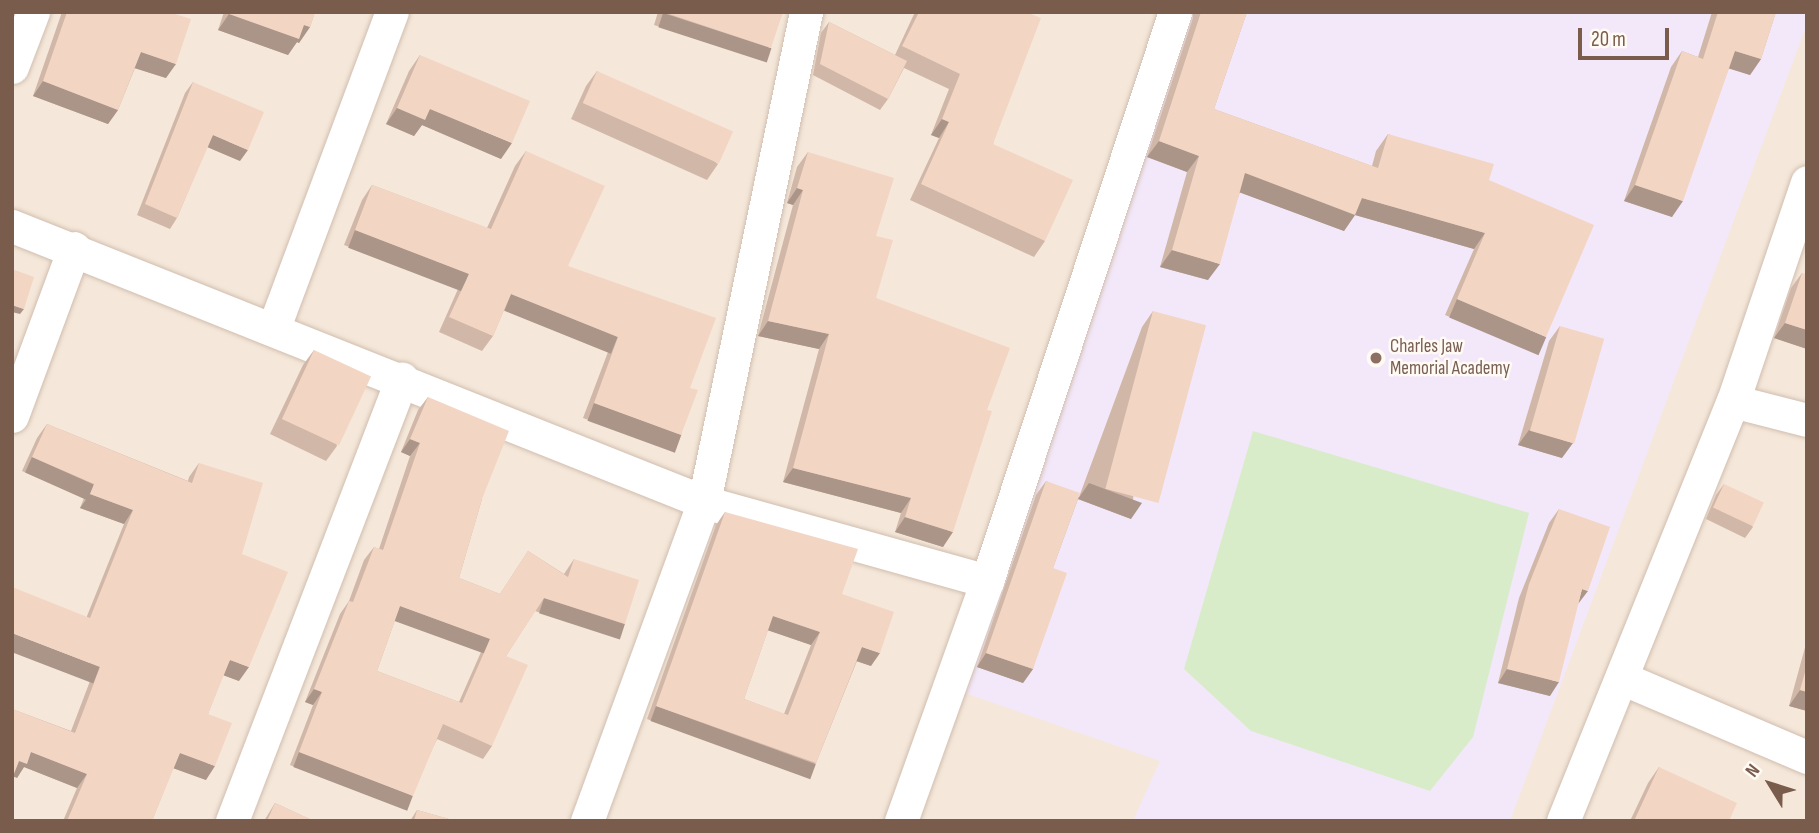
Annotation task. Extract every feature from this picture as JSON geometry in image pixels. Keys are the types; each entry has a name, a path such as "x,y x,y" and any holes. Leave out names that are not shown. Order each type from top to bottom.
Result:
{"street":[{"path":"12,67 33,12"},
{"path":"274,327 392,12"},
{"path":"586,821 704,502 806,12"},
{"path":"901,821 987,581 1175,12"},
{"path":"1563,821 1624,679 1733,401 1807,182"},
{"path":"12,226 274,327 704,502 987,581"},
{"path":"12,416 74,248"},
{"path":"232,821 402,379"},
{"path":"1733,401 1807,420"},
{"path":"1624,679 1807,757"}],"shaded area":[{"path":"12,12 1807,12 1807,821 12,821"},
{"name":"Charles Jaw Memorial Academy","path":"1181,12 1807,12 1807,24 1510,821 1133,821 1160,761 959,691"}],"green space":[{"path":"1253,431 1529,513 1473,737 1430,791 1251,731 1184,669"}],"building":[{"path":"67,12 169,12 191,19 176,64 141,52 118,110 43,81"},
{"path":"229,12 315,12 310,27 304,25 299,39"},
{"path":"663,12 783,12 771,48"},
{"path":"919,12 1026,12 1041,18 993,144 1073,180 1045,241 921,184 949,122 942,119 960,74 902,46"},
{"path":"1201,12 1247,12 1214,109 1378,168 1388,134 1494,164 1489,180 1594,225 1546,337 1457,299 1485,233 1362,198 1355,215 1245,173 1220,264 1172,250 1199,156 1159,141"},
{"path":"1718,12 1776,12 1761,59 1735,51 1683,201 1635,185 1682,51 1703,59"},
{"path":"829,22 907,61 888,99 820,64"},
{"path":"420,55 530,101 512,143 430,109 425,120 397,108"},
{"path":"597,71 733,132 719,164 583,103"},
{"path":"193,82 264,112 248,150 213,135 177,218 145,204"},
{"path":"526,151 605,186 568,266 716,318 690,388 698,390 681,435 594,403 618,337 511,294 493,336 449,317 469,274 355,230 372,185 491,229"},
{"path":"808,152 894,178 876,236 893,240 876,298 1010,348 987,410 992,411 953,532 905,517 911,498 793,468 829,334 768,321 803,190 797,188"},
{"path":"12,269 34,277 24,309 12,305"},
{"path":"1802,273 1807,274 1807,330 1785,323"},
{"path":"1153,311 1206,325 1159,503 1105,489"},
{"path":"1560,326 1604,339 1574,443 1530,431"},
{"path":"314,350 371,377 339,446 282,419"},
{"path":"428,397 509,431 482,499 459,578 500,594 528,551 568,577 574,559 639,580 625,624 544,598 506,656 528,665 492,746 443,724 413,796 299,752 322,692 314,689 349,601 353,602 374,547 383,550 420,443 410,439","holes":["400,606 490,639 462,703 377,671"]},
{"path":"47,424 192,483 199,463 263,483 242,554 288,572 249,667 230,660 208,714 232,723 215,766 180,753 152,821 67,821 87,774 31,752 27,764 19,761 12,779 12,709 75,733 100,667 12,633 12,587 90,618 133,510 90,494 94,484 32,457"},
{"path":"1046,481 1080,493 1053,568 1067,573 1033,669 986,653"},
{"path":"1724,484 1764,503 1753,526 1713,508"},
{"path":"1559,509 1610,527 1588,591 1582,589 1559,682 1507,669 1529,584"},
{"path":"725,512 858,549 842,594 894,612 880,653 862,647 816,763 656,706","holes":["773,616 820,632 788,715 744,699"]},
{"path":"1807,665 1807,692 1800,690"},
{"path":"1659,767 1737,803 1729,821 1634,821"},
{"path":"275,803 314,821 267,821"},
{"path":"417,810 456,821 414,821"}],"place":[{"name":"Charles Jaw Memorial Academy","path":"1376,358"}]}
